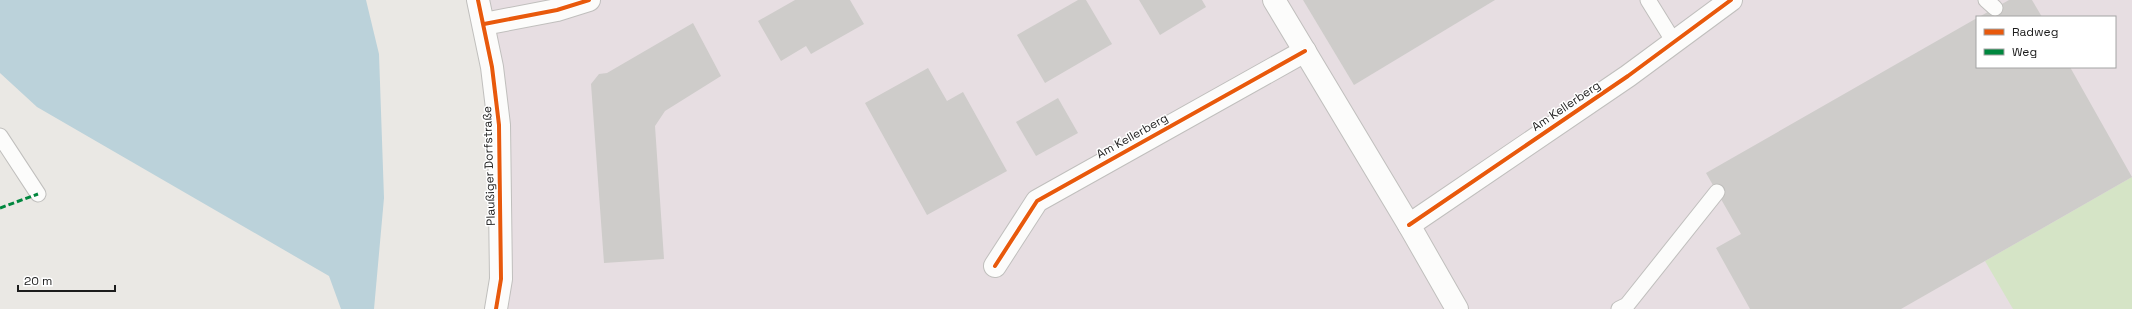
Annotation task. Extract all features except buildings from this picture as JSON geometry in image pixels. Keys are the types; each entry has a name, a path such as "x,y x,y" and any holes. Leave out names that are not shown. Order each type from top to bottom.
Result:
{"street":[{"name":"Plaußiger Dorfstraße","path":"478,0 492,67 499,125 501,279 496,309"},
{"path":"484,24 557,10 589,0"},
{"path":"1274,0 1409,225 1457,309"},
{"name":"Am Kellerberg","path":"1409,225 1628,76 1731,0"},
{"name":"Am Kellerberg","path":"995,266 1037,201 1305,50"}],"lane":[{"path":"1648,0 1674,42"},
{"path":"0,136 38,194"},
{"path":"1619,309 1627,305 1717,192"}],"shaded area":[{"path":"476,0 2132,0 2132,309 496,309 501,197"}],"green space":[{"path":"2132,177 2132,309 2013,309 1985,261"}],"water":[{"path":"0,0 366,0 379,54 384,198 374,309 341,309 329,276 37,107 0,73"}],"marked path":[{"path":"0,208 38,194"}],"cycle path":[{"path":"478,0 492,67 499,125 501,279 496,309"},
{"path":"484,24 557,10 589,0"},
{"path":"1409,225 1628,76 1731,0"},
{"path":"995,266 1037,201 1305,51"}]}
